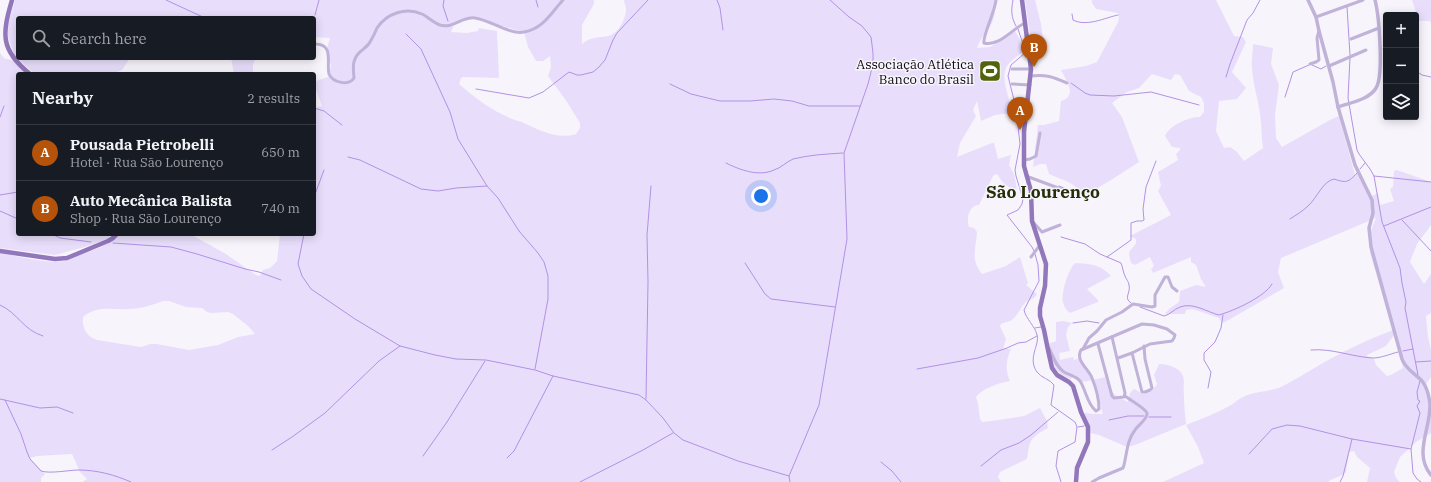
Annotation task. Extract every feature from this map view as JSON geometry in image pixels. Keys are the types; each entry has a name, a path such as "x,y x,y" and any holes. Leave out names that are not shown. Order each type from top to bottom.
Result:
{"main road":[{"path":"12,0 5,27 5,38 11,56 27,72"},
{"path":"1022,0 1031,69 1024,132 1024,160 1026,176 1032,194 1032,221 1045,258 1046,276 1046,286 1039,312 1054,372 1060,378 1069,382 1073,386 1081,412 1088,427 1088,442 1077,468 1076,482"},
{"path":"0,251 55,259 66,258 108,241 115,236"}],"street":[{"path":"316,44 322,45 326,48 331,76 340,82 348,82 354,78 353,68 356,57 369,45 381,23 392,15 406,11 416,12 440,25 446,26 453,25 467,18 474,18 513,32 523,33 541,26 563,0"},
{"path":"996,0 991,21 983,39 984,43 988,44 998,41 1018,26 1025,23"},
{"path":"1309,0 1316,18 1338,107 1355,165 1372,200 1373,213 1370,228 1370,247 1402,359 1406,367 1425,385 1429,397 1430,415 1424,441 1424,457 1426,468 1431,475"},
{"path":"1316,18 1363,0"},
{"path":"1338,107 1363,98 1376,88 1380,62 1380,28 1376,0"},
{"path":"1351,39 1380,28"},
{"path":"1310,64 1319,60 1317,38 1319,31"},
{"path":"1329,66 1366,50"},
{"path":"1012,69 1031,69"},
{"path":"1030,76 1042,74 1067,83"},
{"path":"1012,84 1030,85"},
{"path":"1024,160 1030,160 1036,156 1040,133"},
{"path":"1026,176 1061,189"},
{"path":"1032,221 1042,232 1060,225"},
{"path":"1033,254 1040,245"},
{"path":"1047,345 1058,366 1062,371 1076,377 1080,381 1089,402 1094,409 1098,411 1099,406 1092,378 1079,357 1079,353 1089,338 1106,320 1122,312 1133,304 1152,307 1155,306 1155,295 1165,276 1167,276 1172,287 1177,291"},
{"path":"1083,349 1144,324 1167,329 1174,334 1175,337 1171,341 1144,346 1132,353 1118,358"},
{"path":"1112,337 1126,393 1125,396"},
{"path":"1092,482 1123,468 1130,439 1137,426 1147,415 1145,409 1125,396 1114,398 1112,396 1098,344"},
{"path":"1132,353 1142,391 1145,392 1150,390 1152,388 1145,359 1144,346"}],"shaded area":[{"path":"15,0 594,0 594,4 582,25 582,44 591,39 612,35 618,29 626,13 624,0 995,0 995,9 992,22 977,48 990,47 1015,31 1020,40 1022,52 1008,64 1004,77 1010,113 995,115 981,121 977,101 973,110 976,116 960,143 957,157 992,143 994,143 998,159 1011,155 1009,165 1014,174 1017,189 1006,185 998,175 995,174 979,205 973,207 969,213 968,224 969,227 974,228 977,232 975,259 978,269 982,274 1006,266 1020,257 1028,283 1026,285 1037,294 1034,298 1025,303 1013,319 1001,324 1000,326 1006,339 1003,349 1011,349 1007,365 1007,373 1010,381 987,389 976,397 980,419 982,422 1024,416 1040,408 1047,421 1048,428 1034,437 1030,443 1027,459 1000,472 998,477 1001,482 82,482 87,479 80,472 72,454 37,456 30,458 45,474 41,478 41,482 0,482 0,253 41,261 57,262 70,259 96,249 117,236 194,236 226,254 256,275 260,276 263,270 270,268 277,261 280,236 316,236 316,108 322,106 316,90 316,81 328,77 331,66 327,48 330,38 316,37 316,16 16,16 16,57 8,37 8,25","holes":["473,18 524,32 528,47 536,61 543,61 550,56 551,67 548,76 580,123 580,128 576,134 569,136 555,135 512,119 489,107 459,84 461,78 463,77 499,78 497,31 479,28 478,31 467,33 451,32 454,25","163,301 169,301 186,307 202,308 211,313 228,312 233,314 248,326 255,334 238,337 218,345 189,350 157,344 150,344 141,347 97,340 87,334 83,325 83,317 88,313 99,309 138,308"]},
{"path":"1025,0 1035,0 1043,40 1031,42"},
{"path":"1092,0 1216,0 1234,36 1243,37 1246,42 1232,72 1246,88 1237,99 1219,101 1216,131 1224,148 1230,147 1236,151 1244,161 1263,148 1260,114 1253,74 1253,44 1273,48 1271,64 1279,85 1275,115 1276,138 1282,147 1339,116 1355,175 1357,173 1370,197 1378,193 1380,205 1394,201 1390,189 1393,187 1394,171 1397,170 1431,182 1431,225 1417,244 1410,262 1424,284 1431,274 1431,313 1426,316 1431,350 1431,377 1426,384 1431,412 1431,433 1416,442 1400,457 1394,472 1396,478 1400,482 1367,482 1370,468 1357,457 1354,451 1349,452 1346,472 1328,482 1163,482 1204,463 1198,447 1186,425 1220,411 1248,395 1281,387 1344,352 1393,330 1370,253 1370,233 1376,218 1281,258 1278,272 1284,288 1225,322 1222,323 1219,318 1192,309 1186,310 1185,314 1165,314 1179,302 1180,291 1196,285 1206,287 1201,279 1196,265 1191,262 1191,257 1153,273 1151,269 1154,266 1150,257 1135,265 1131,263 1129,253 1136,243 1136,239 1130,236 1171,215 1158,191 1161,186 1158,172 1178,160 1176,154 1180,148 1172,147 1165,136 1171,128 1180,122 1190,118 1200,117 1204,112 1204,103 1201,97 1189,91 1180,75 1175,74 1171,80 1152,74 1139,88 1127,92 1112,103 1122,117 1139,162 1079,199 1081,194 1075,186 1049,174 1046,164 1040,164 1033,167 1038,125 1059,121 1061,101 1066,99 1070,92 1068,83 1061,70 1086,66 1097,62 1118,22 1118,13 1096,9 1092,3","holes":["1394,335 1403,368 1387,376 1376,365 1374,359 1367,355 1386,346"]},
{"path":"1412,0 1431,0 1431,23 1430,21 1419,21 1419,12 1416,12"},
{"path":"0,53 4,58 14,61 28,72 16,72 16,236 109,236 107,239 85,247 55,255 0,248"},
{"path":"19,60 129,60 122,70 116,72 33,72"},
{"path":"231,60 255,60 253,64 253,72 234,72"},
{"path":"1075,263 1095,265 1103,269 1111,276 1087,289 1098,300 1098,302 1070,313 1066,310 1064,305 1063,293 1072,266"},
{"path":"1063,321 1072,323 1068,327 1066,335 1070,351 1059,353 1060,360 1073,357 1074,360 1080,358 1090,372 1093,380 1082,382 1075,375 1071,379 1056,370 1052,362 1048,344 1056,341 1056,322"},
{"path":"1159,364 1169,365 1176,368 1184,378 1186,424 1127,447 1099,435 1090,433 1084,415 1085,413 1103,414 1093,380 1105,377 1110,390 1128,402 1130,393 1134,389 1145,394 1155,387 1157,384 1154,375"}],"waterway":[{"path":"166,0 201,16"},
{"path":"315,15 319,0"},
{"path":"444,0 443,6 448,21"},
{"path":"536,0 538,7"},
{"path":"476,89 529,98 543,92 569,72 577,75 593,72 605,60 617,33 648,0"},
{"path":"717,0 720,8 723,30"},
{"path":"790,482 789,476 819,405 847,239 844,153 868,84 873,64 871,37 862,26 849,17 830,0"},
{"path":"1013,0 1012,13 1016,26"},
{"path":"1226,77 1247,20 1253,13 1260,0"},
{"path":"1347,7 1350,55"},
{"path":"1072,14 1073,20 1084,23 1118,15"},
{"path":"1018,29 1025,53 1011,65 1008,76 1014,100 1014,114 1018,126 1020,144 1015,170 1023,199 1018,210 1007,215 1034,251"},
{"path":"406,34 421,49 450,112 458,139 487,186 498,198 519,231 544,262 548,276 548,299 535,369"},
{"path":"1350,58 1348,98 1357,150 1374,176 1382,222 1400,268 1406,302 1405,308 1418,375"},
{"path":"1285,97 1293,72 1309,65"},
{"path":"1312,65 1321,69 1326,66"},
{"path":"1419,73 1431,77"},
{"path":"1071,83 1090,95 1114,96 1151,92 1199,105"},
{"path":"670,84 691,94 720,101 774,99 792,101 809,106 860,106"},
{"path":"0,117 4,106"},
{"path":"316,109 324,111 342,125"},
{"path":"726,163 750,172 762,173 777,169 793,159 843,153"},
{"path":"348,157 360,160 421,189 438,191 487,186"},
{"path":"1107,257 1131,240 1131,223 1144,220 1143,209 1146,187 1156,161"},
{"path":"1360,169 1365,163"},
{"path":"316,192 324,170"},
{"path":"1290,219 1308,206 1323,186 1330,180 1334,179 1347,181 1357,173"},
{"path":"1374,176 1431,182"},
{"path":"646,399 648,282 647,235 651,186"},
{"path":"1059,186 1078,194"},
{"path":"0,195 16,192"},
{"path":"1384,226 1431,207"},
{"path":"0,211 16,218"},
{"path":"1402,220 1431,251"},
{"path":"56,236 60,238 91,242"},
{"path":"304,236 298,264 302,276 311,289 355,319 400,346 456,359 486,360 535,370 553,376 639,395 646,400 663,418 674,433 683,440 738,461 789,476"},
{"path":"1061,237 1085,244 1100,254 1121,263 1129,284 1127,297 1131,303"},
{"path":"113,243 171,247 259,272 281,280"},
{"path":"1035,254 1038,265 1039,281 1024,310 1037,335 1037,343 1033,357 1034,367 1041,376 1054,385 1051,405 1075,422 1077,427 1075,442 1058,451 1056,466 1061,482"},
{"path":"745,263 765,294 771,299 835,307"},
{"path":"1140,307 1164,316 1178,308 1185,306 1195,307 1219,315 1240,307 1263,294 1272,284"},
{"path":"0,305 12,312 30,330 43,336"},
{"path":"1208,388 1211,372 1204,360 1204,353 1215,342 1221,328 1223,315"},
{"path":"1073,323 1087,321 1099,323"},
{"path":"1035,328 1041,327"},
{"path":"917,369 978,358 1018,343 1026,342 1037,336"},
{"path":"272,450 325,413 379,361 400,346"},
{"path":"1403,351 1413,349"},
{"path":"1311,350 1327,350 1373,358 1398,352"},
{"path":"423,456 447,422 485,361"},
{"path":"1416,362 1431,361"},
{"path":"507,458 514,451 553,376"},
{"path":"1420,381 1417,392 1418,400 1420,401 1417,406 1420,413 1411,449 1413,473 1421,482"},
{"path":"0,399 40,408 57,407 73,413"},
{"path":"5,400 21,434 30,459 41,471 92,471 112,475 131,482"},
{"path":"981,466 1001,450 1019,443 1031,435 1058,412"},
{"path":"1109,420 1128,416 1144,416"},
{"path":"1149,417 1171,417"},
{"path":"1249,454 1272,429 1287,425 1300,426 1352,439 1411,449"},
{"path":"1078,427 1084,426"},
{"path":"580,482 673,433"},
{"path":"1340,482 1343,476 1352,439"},
{"path":"881,462 892,471 901,482"}],"place":[{"name":"Auto Mecânica Balista","path":"1034,67"},
{"name":"Associação Atlética Banco do Brasil","path":"990,71"},
{"name":"Pousada Pietrobelli","path":"1020,130"}],"district":[{"name":"São Lourenço","path":"1043,192"}]}
